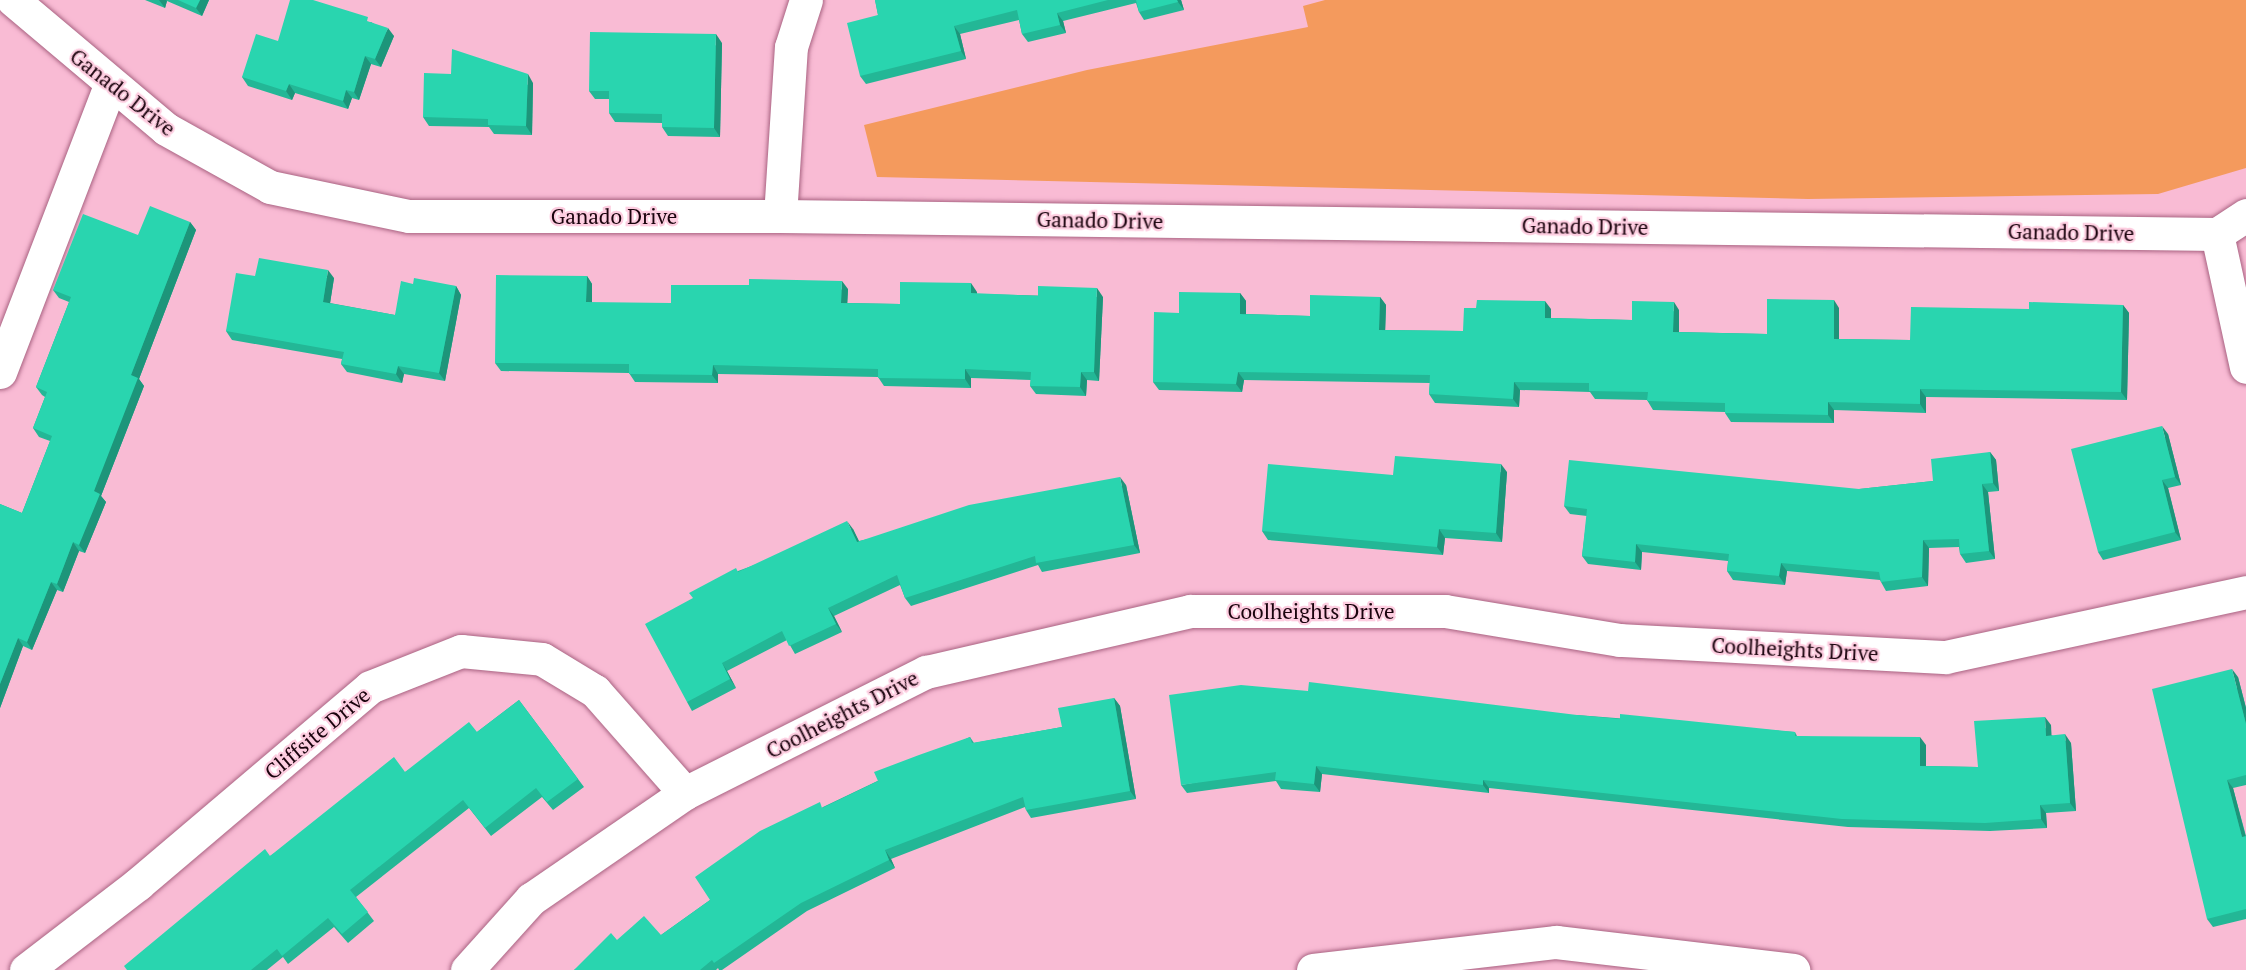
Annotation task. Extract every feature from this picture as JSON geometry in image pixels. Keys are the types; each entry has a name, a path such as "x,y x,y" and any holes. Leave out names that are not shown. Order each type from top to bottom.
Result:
{"street":[{"name":"Ganado Drive","path":"13,0 110,86 166,129 270,188 409,216 780,216 2217,234"},
{"path":"780,216 791,47 806,0"},
{"path":"0,372 110,86"},
{"path":"2246,215 2217,234 2246,367"},
{"name":"Coolheights Drive","path":"467,970 531,899 685,793 926,672 1190,611 1445,611 1620,640 1946,657 2246,592"},
{"name":"Cliffsite Drive","path":"26,970 138,884 370,687 461,651 542,659 594,691 685,793"},
{"path":"1313,970 1556,942 1792,970"}],"shaded area":[{"path":"1325,0 2246,0 2246,168 2158,194 1808,199 877,177 864,125 1087,70 1308,27 1303,6"}],"building":[{"path":"178,0 200,0 196,8"},
{"path":"290,0 313,0 368,17 367,21 388,28 375,59 365,56 354,92 346,90 343,101 289,84 286,91 242,77 256,34 278,41"},
{"path":"875,0 1108,0 1057,13 1060,25 1022,34 1017,10 954,26 961,51 860,76 847,23 878,15"},
{"path":"1136,0 1177,0 1178,2 1139,12"},
{"path":"590,32 716,34 714,128 662,127 662,114 609,113 609,91 589,91"},
{"path":"452,49 528,74 526,126 488,125 488,119 423,117 424,73 451,74"},
{"path":"150,206 190,222 131,375 138,378 94,491 100,494 79,545 73,542 57,584 51,582 27,642 18,638 0,684 0,504 22,513 52,436 33,428 47,392 36,387 71,297 53,290 83,214 138,235"},
{"path":"259,258 328,270 323,302 395,315 401,281 413,284 414,278 456,286 439,373 398,366 396,374 341,364 344,352 226,331 236,273 255,276"},
{"path":"496,275 587,276 586,302 671,303 671,285 749,285 749,279 842,281 841,303 900,304 900,282 971,283 971,293 1038,296 1038,286 1097,288 1094,372 1081,372 1080,387 1030,386 1031,372 965,369 965,379 878,378 878,369 713,365 712,375 629,374 629,364 495,363"},
{"path":"1179,292 1240,293 1240,314 1310,316 1310,295 1380,297 1379,330 1463,331 1464,308 1476,308 1477,300 1545,301 1545,318 1632,320 1632,301 1674,302 1673,332 1767,334 1767,299 1834,300 1834,339 1910,340 1911,307 2029,309 2029,302 2123,305 2121,392 1920,389 1920,404 1828,402 1828,415 1725,413 1725,403 1647,401 1648,392 1589,391 1589,383 1514,382 1513,399 1429,394 1430,375 1238,372 1236,384 1153,382 1154,312 1179,313"},
{"path":"2162,426 2175,477 2162,480 2175,532 2098,552 2071,449"},
{"path":"1990,452 1993,483 1982,484 1989,551 1960,554 1959,539 1923,540 1922,577 1881,582 1879,572 1781,563 1779,576 1727,571 1729,554 1636,544 1635,562 1582,556 1587,509 1564,506 1569,460 1859,489 1933,481 1931,459"},
{"path":"1395,456 1501,464 1496,533 1439,529 1437,547 1262,531 1268,464 1393,475"},
{"path":"1120,477 1134,545 1036,563 1035,556 905,598 897,575 828,608 836,624 789,646 782,631 722,663 730,679 687,702 645,624 693,598 689,593 736,568 738,572 847,521 857,542 969,505"},
{"path":"2232,669 2246,724 2246,775 2227,780 2242,837 2246,836 2246,909 2207,919 2152,689"},
{"path":"1309,682 1577,715 1620,719 1620,714 1795,732 1795,736 1920,737 1920,766 1978,767 1974,721 2045,717 2046,736 2065,734 2070,803 2040,805 2041,819 1985,823 1842,819 1483,780 1483,785 1316,766 1314,784 1275,780 1276,772 1181,785 1169,695 1241,685 1308,691"},
{"path":"1114,698 1130,791 1026,810 1023,797 885,850 889,860 801,903 714,963 712,960 700,970 574,970 611,933 617,940 644,916 661,935 710,900 695,877 760,831 820,802 822,808 878,781 874,772 970,737 972,743 1062,727 1058,708"},
{"path":"519,700 578,779 547,802 536,788 485,828 463,800 350,890 368,912 342,934 328,918 282,956 277,949 251,970 127,970 124,966 265,849 270,856 394,757 405,772 469,722 477,732"}]}
